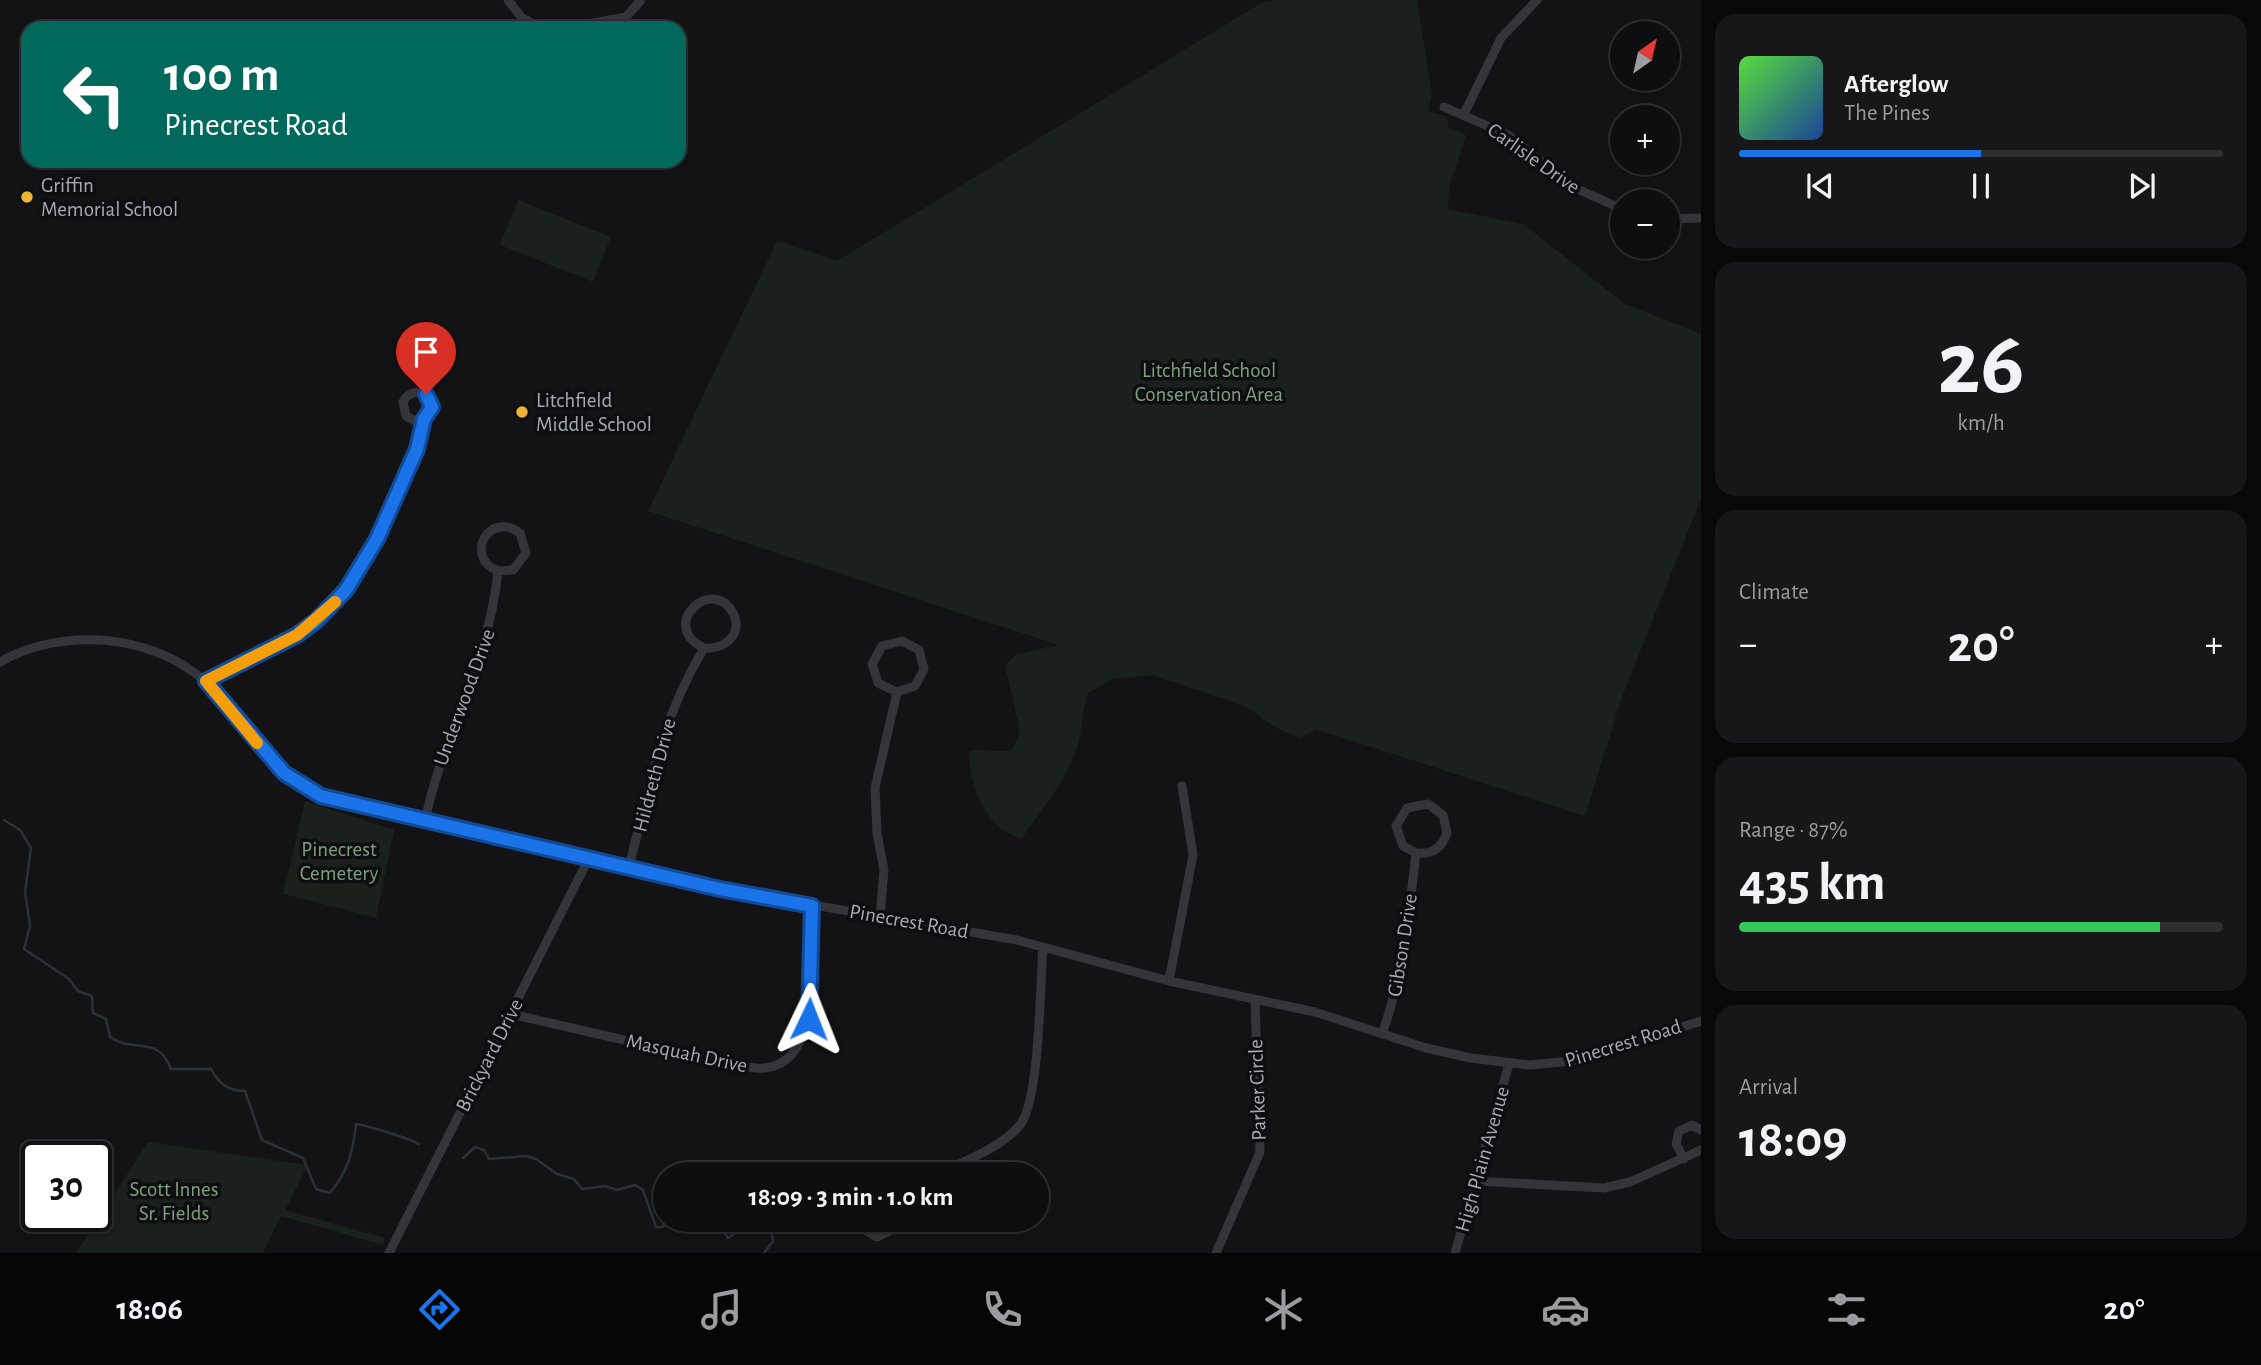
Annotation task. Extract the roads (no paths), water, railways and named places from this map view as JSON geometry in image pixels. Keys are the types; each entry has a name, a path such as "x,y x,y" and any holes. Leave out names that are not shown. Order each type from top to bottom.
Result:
{"street":[{"path":"508,0 522,18 528,21"},
{"path":"604,21 626,17 641,0"},
{"path":"1464,114 1501,38 1537,0"},
{"name":"Carlisle Drive","path":"1444,107 1508,135 1573,187 1610,204"},
{"path":"1680,219 1701,218"},
{"path":"206,681 297,635 316,621 346,590 377,539 417,449 424,419"},
{"path":"506,526 520,533 526,553 513,570 498,571 485,563 481,556 481,541 491,529 506,526"},
{"name":"Underwood Drive","path":"425,821 432,785 484,650 498,571"},
{"path":"704,600 720,601 733,612 735,629 727,643 712,649 704,648 691,639 686,624 687,616 697,603 704,600"},
{"name":"Pinecrest Road","path":"0,662 49,644 107,640 166,657 206,681 266,755 301,786 338,802 629,866 720,889 1043,947 1169,981 1315,1012 1426,1048 1508,1064 1551,1065 1573,1061 1701,1021"},
{"path":"902,641 919,650 924,669 915,686 897,692 878,683 872,664 882,646 902,641"},
{"name":"Hildreth Drive","path":"629,866 667,720 704,648"},
{"path":"880,916 884,870 877,833 875,788 897,692"},
{"path":"1169,981 1193,855 1182,786"},
{"path":"1414,804 1428,804 1443,815 1447,833 1442,844 1433,851 1416,853 1399,840 1398,819 1414,804"},
{"name":"Gibson Drive","path":"1382,1034 1392,1008 1405,940 1416,853"},
{"name":"Brickyard Drive","path":"389,1253 589,858"},
{"name":"Masquah Drive","path":"511,1014 733,1065 766,1068 777,1065 795,1052 807,1028 812,906"},
{"path":"960,1162 1001,1141 1025,1118 1032,1089 1043,947"},
{"name":"Parker Circle","path":"1216,1253 1260,1152 1255,1001"},
{"name":"High Plain Avenue","path":"1455,1253 1508,1064"},
{"path":"1684,1159 1676,1144 1677,1135 1687,1126 1701,1130"},
{"path":"1476,1181 1604,1188 1630,1182 1701,1150"},
{"path":"868,1232 877,1237 888,1232"}],"waterway":[{"path":"4,820 20,830 31,848 25,892 30,926 24,949 69,979 78,991 92,996 93,1013 106,1019 110,1037 119,1042 153,1048 166,1058 171,1069 211,1069 225,1086 245,1091 262,1140 303,1158 316,1189 330,1193 341,1177 351,1152 356,1124 419,1144"},
{"path":"463,1158 475,1147 484,1150 489,1159 526,1156 536,1159 557,1174 574,1179 582,1189 606,1186 617,1190 635,1185 643,1190 653,1218"},
{"path":"724,1232 728,1238 737,1232"},
{"path":"764,1253 773,1241 771,1232"}],"place":[{"name":"Griffin Memorial School","path":"27,197"},
{"name":"Litchfield Middle School","path":"522,412"}],"park label":[{"name":"Litchfield School Conservation Area","path":"1209,382"},
{"name":"Pinecrest Cemetery","path":"339,861"},
{"name":"Scott Innes Sr. Fields","path":"174,1201"}]}
